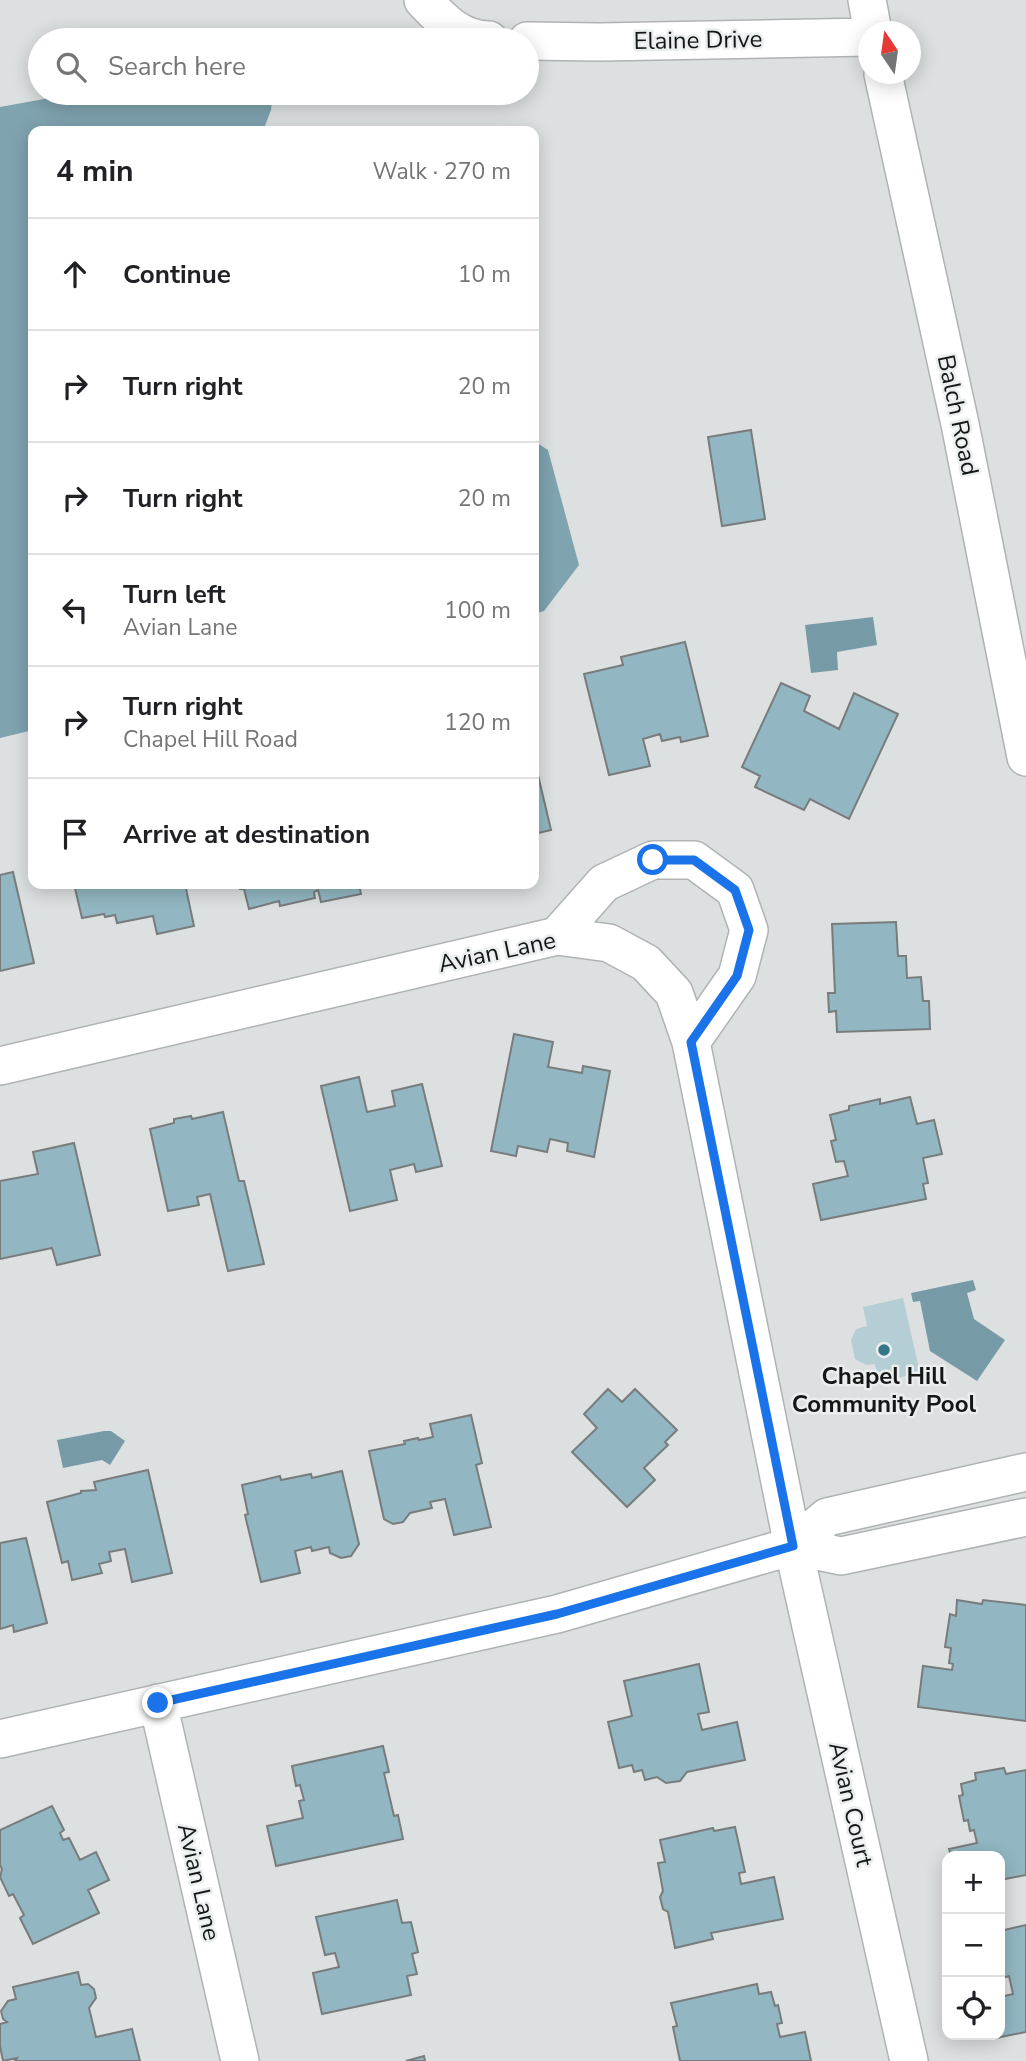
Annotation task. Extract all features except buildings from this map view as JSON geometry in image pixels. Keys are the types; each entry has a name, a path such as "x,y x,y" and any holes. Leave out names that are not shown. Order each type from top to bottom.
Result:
{"street":[{"path":"424,0 451,28"},
{"path":"867,0 871,21"},
{"name":"Elaine Drive","path":"539,41 858,37"},
{"name":"Balch Road","path":"885,84 960,425 1026,757"},
{"path":"557,936 604,883 653,860 694,860 735,890 749,930 737,976 691,1042"},
{"name":"Avian Lane","path":"0,1066 557,936 609,943 646,963 674,993 691,1042 793,1546"},
{"path":"0,1739 557,1614 793,1546 827,1517 1026,1472"},
{"path":"793,1546 841,1556 1026,1517"},
{"name":"Avian Court","path":"793,1546 909,2061"},
{"name":"Avian Lane","path":"158,1703 240,2061"}],"shaded area":[{"path":"28,102 28,105 272,105 265,126 28,126 28,731 0,738 0,107"},
{"path":"539,444 548,450 579,565 544,611 539,612"},
{"path":"873,617 877,645 837,652 838,670 811,673 805,625"},
{"path":"973,1280 976,1290 967,1293 974,1319 1005,1340 977,1381 930,1351 920,1301 913,1302 911,1293"},
{"name":"Chapel Hill Community Pool","path":"903,1298 920,1373 879,1382 875,1364 866,1365 855,1359 851,1340 856,1329 867,1326 863,1307"},
{"path":"111,1431 125,1441 110,1465 102,1460 63,1468 57,1440"}],"place":[{"name":"Chapel Hill Community Pool","path":"884,1350"}],"route":[{"path":"158,1703 557,1614 793,1546 691,1042 737,976 749,930 735,890 694,860 653,860"}]}
